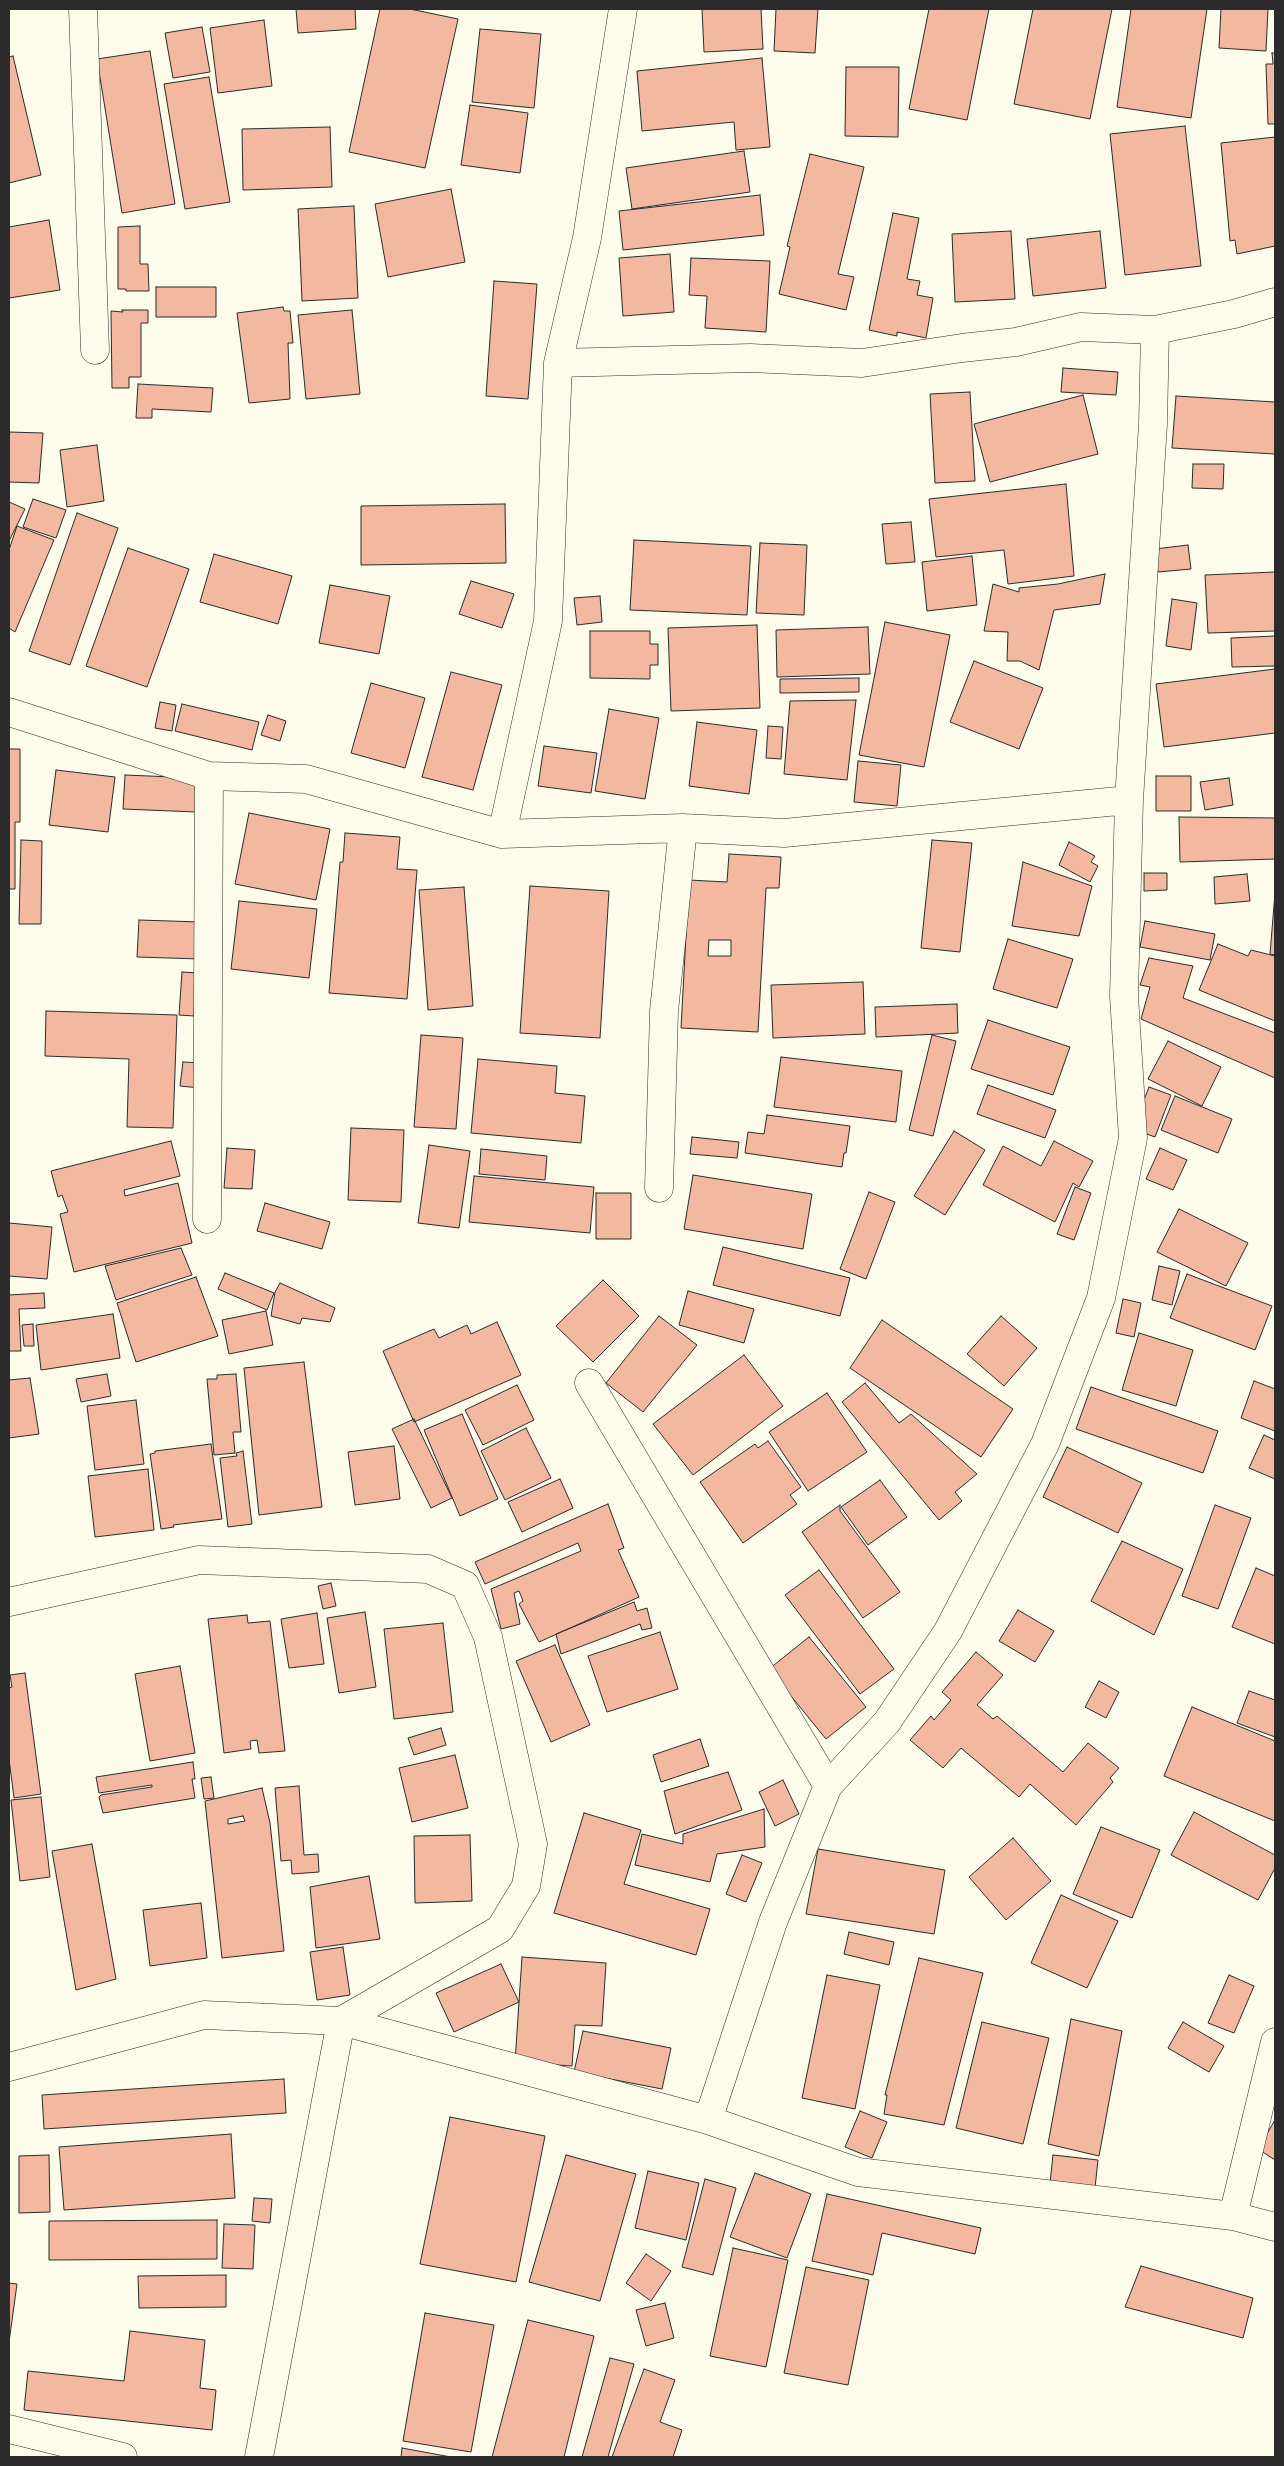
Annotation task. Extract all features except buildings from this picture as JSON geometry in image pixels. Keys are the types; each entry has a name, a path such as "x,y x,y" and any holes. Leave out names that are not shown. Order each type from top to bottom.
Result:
{"street":[{"path":"83,9 95,350"},
{"path":"502,834 548,622 558,363 587,238 623,9"},
{"path":"558,363 750,358 862,364 962,348 1016,342 1081,327 1155,330 1234,314 1275,302"},
{"path":"708,2120 773,1922 828,1786 887,1722 948,1631 1045,1444 1102,1298 1133,1138 1124,996 1129,800 1153,424 1155,330"},
{"path":"9,712 209,776 306,779 502,834 683,828 784,833 1129,800"},
{"path":"207,1219 209,776"},
{"path":"659,1188 664,1011 683,828"},
{"path":"590,1383 828,1786"},
{"path":"9,1602 199,1560 428,1569 465,1585 488,1637 533,1844 526,1886 500,1930 341,2021 259,2457"},
{"path":"9,2067 204,2015 341,2021 708,2120 858,2172 1233,2216 1275,2227"},
{"path":"1233,2216 1275,2042"},
{"path":"9,2429 123,2457"}]}
